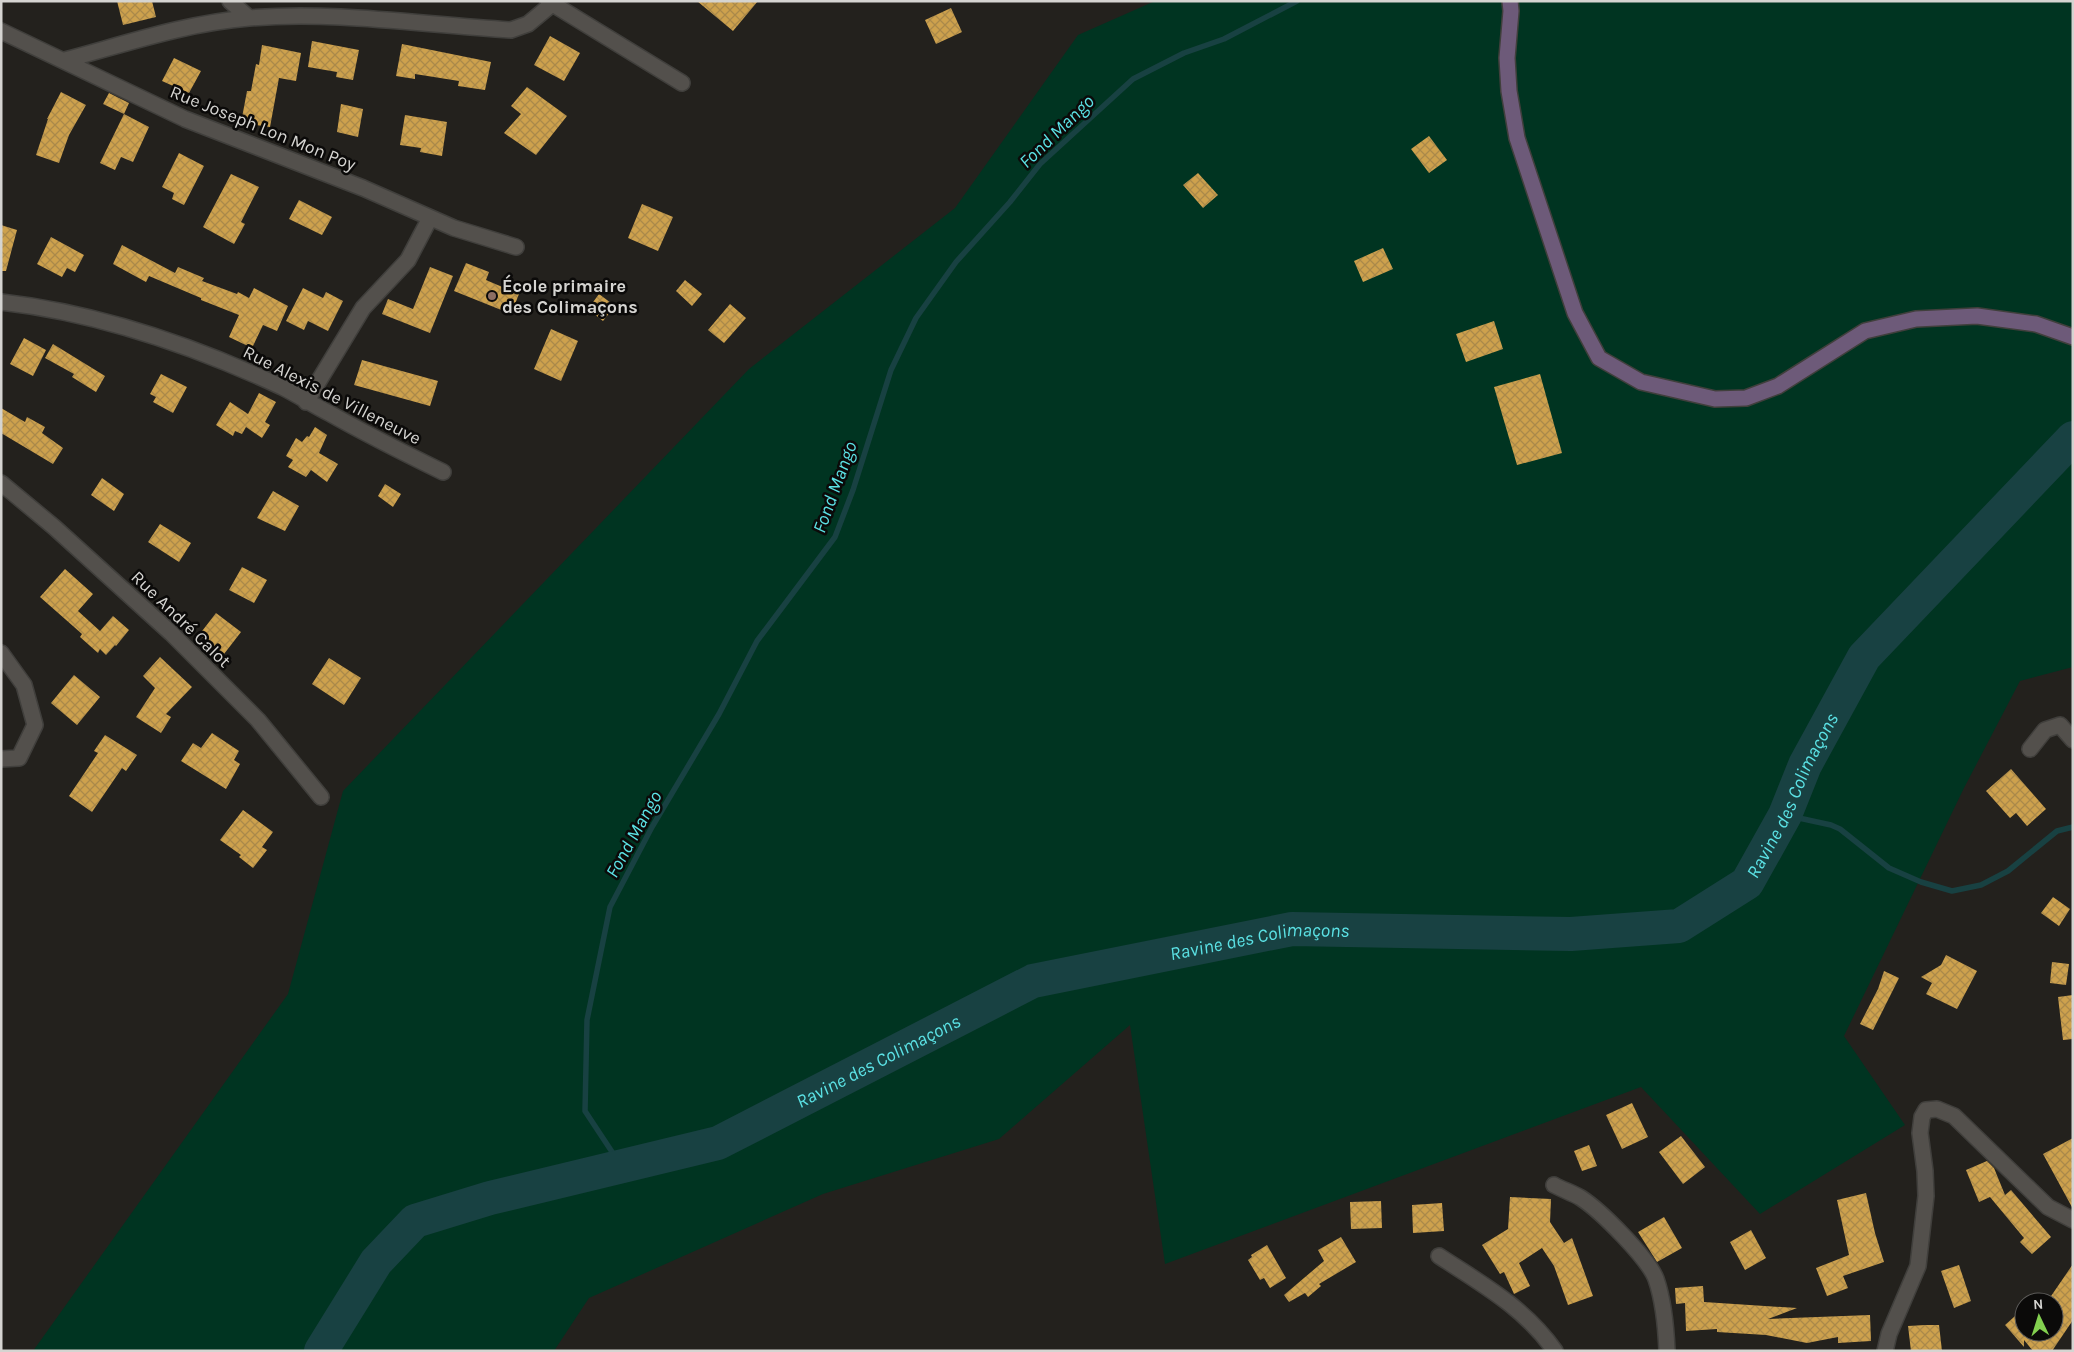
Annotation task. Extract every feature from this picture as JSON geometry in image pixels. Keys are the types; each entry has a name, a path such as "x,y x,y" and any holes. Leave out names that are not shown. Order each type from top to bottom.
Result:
{"main road":[{"path":"1510,1 1509,91 1517,138 1575,313 1599,358 1641,382 1715,400 1746,398 1778,386 1865,331 1916,319 1977,316 2036,324 2073,337"}],"street":[{"path":"230,1 249,18"},
{"path":"65,60 186,28 249,18 349,16 510,30 528,24 550,3 682,83"},
{"name":"Rue Joseph Lon Mon Poy","path":"1,31 185,118 363,188 430,218 516,247"},
{"path":"306,402 363,308 408,260 430,218"},
{"name":"Rue Alexis de Villeneuve","path":"1,302 46,307 142,332 217,358 285,388 306,402 443,472"},
{"name":"Rue André Calot","path":"1,483 54,527 171,633 258,720 321,797"},
{"path":"1,653 24,685 35,726 19,758 1,759"},
{"path":"2030,748 2045,730 2060,725 2073,740"},
{"path":"1885,1351 1888,1334 1918,1266 1926,1196 1926,1171 1920,1133 1922,1117 1926,1110 1937,1109 1954,1116 2048,1207 2073,1220"},
{"path":"1554,1186 1581,1198 1606,1218 1633,1247 1656,1278 1665,1319 1667,1351"},
{"path":"1439,1256 1517,1308 1542,1332 1555,1351"}],"green space":[{"path":"1155,1 2073,1 2073,667 2020,681 1964,788 1844,1036 1905,1125 1760,1214 1641,1087 1165,1264 1130,1025 999,1139 823,1194 589,1298 554,1351 33,1351 288,994 343,791 749,369 955,208 1078,35"}],"building":[{"path":"117,1 152,1 156,17 123,25"},
{"path":"697,1 758,1 733,31"},
{"path":"951,8 962,32 936,44 925,20"},
{"path":"550,36 580,53 564,81 534,65"},
{"path":"312,41 359,50 353,80 336,77 337,72 308,67"},
{"path":"402,44 491,62 485,90 458,86 459,81 415,74 415,79 396,76"},
{"path":"262,45 301,53 296,81 279,78 270,127 241,123 247,91 251,91 256,64 259,65"},
{"path":"174,58 201,71 189,93 162,81"},
{"path":"527,87 567,116 536,155 504,133 521,114 511,106"},
{"path":"61,92 86,105 69,135 59,163 36,155 47,119"},
{"path":"109,93 129,103 124,114 103,104"},
{"path":"341,104 363,109 358,137 337,132"},
{"path":"124,114 149,127 133,162 121,157 115,170 100,163"},
{"path":"405,115 447,122 442,156 420,152 421,148 400,145"},
{"path":"1429,136 1447,160 1429,173 1411,149"},
{"path":"179,153 204,166 184,205 172,199 174,193 162,187"},
{"path":"1198,173 1218,195 1203,208 1183,185"},
{"path":"231,174 259,187 241,222 245,224 234,244 203,227"},
{"path":"299,200 332,217 322,235 289,219"},
{"path":"642,204 673,217 658,251 628,238"},
{"path":"1,225 17,230 6,271 1,271"},
{"path":"51,237 84,255 75,272 67,268 62,277 37,264"},
{"path":"122,245 175,273 178,267 204,278 202,281 237,294 238,292 249,298 254,288 288,306 277,331 263,325 252,348 229,337 239,315 149,276 146,282 113,264"},
{"path":"1383,248 1393,269 1363,282 1354,261"},
{"path":"466,263 489,272 486,280 519,294 511,314 454,291"},
{"path":"430,267 453,276 430,333 382,314 388,299 413,309"},
{"path":"685,280 702,294 692,306 676,291"},
{"path":"303,288 323,298 326,292 343,301 328,331 308,321 304,330 286,321"},
{"path":"599,294 615,306 603,321 588,309"},
{"path":"730,304 746,318 724,343 708,330"},
{"path":"1494,321 1503,349 1466,362 1456,334"},
{"path":"551,329 578,341 561,381 534,369"},
{"path":"24,338 46,350 33,376 10,364"},
{"path":"53,344 105,376 96,392 72,377 74,374 45,358"},
{"path":"362,360 438,381 430,406 354,385"},
{"path":"161,374 187,387 173,413 153,402 156,397 150,394"},
{"path":"1540,374 1562,453 1517,465 1494,387"},
{"path":"259,393 276,402 265,422 270,425 262,438 246,427 242,434 235,431 233,436 216,425 230,402 248,414"},
{"path":"1,408 25,422 27,417 45,427 42,433 63,448 53,464 1,433"},
{"path":"315,427 327,435 319,453 338,464 327,482 311,470 306,477 288,467 293,460 286,456 296,438 302,442 307,436 309,437"},
{"path":"102,478 124,494 114,511 91,495"},
{"path":"385,484 401,494 393,507 378,496"},
{"path":"273,491 299,506 285,531 257,518"},
{"path":"160,524 191,543 179,562 148,542"},
{"path":"242,567 267,580 254,603 229,590"},
{"path":"65,569 93,594 78,611 100,631 113,616 129,630 106,655 100,649 98,653 80,637 82,634 40,597"},
{"path":"216,613 241,632 224,654 199,635"},
{"path":"160,657 192,687 166,714 171,717 161,733 136,717 155,688 143,676"},
{"path":"329,658 361,678 344,705 312,684"},
{"path":"74,675 100,697 77,725 51,703"},
{"path":"212,733 239,751 234,760 240,764 226,789 181,761 193,743 201,748"},
{"path":"105,735 137,755 126,771 122,768 92,812 69,796 98,753 94,751"},
{"path":"2011,769 2046,809 2027,826 2016,813 2010,818 1986,791"},
{"path":"243,810 273,832 262,847 267,850 253,868 239,857 241,855 220,840"},
{"path":"2053,897 2070,909 2059,926 2041,913"},
{"path":"1946,955 1977,971 1957,1009 1926,994 1932,983 1921,977 1941,965"},
{"path":"2052,962 2069,964 2066,985 2050,983"},
{"path":"1884,971 1899,978 1873,1030 1860,1024 1878,989"},
{"path":"2073,995 2073,1039 2063,1040 2058,997"},
{"path":"1632,1103 1648,1137 1622,1149 1606,1115"},
{"path":"1681,1136 1705,1167 1683,1184 1659,1152"},
{"path":"2073,1138 2073,1209 2043,1154"},
{"path":"1589,1145 1597,1166 1582,1171 1574,1151"},
{"path":"1987,1161 1994,1168 2005,1195 2011,1190 2051,1237 2032,1254 2020,1242 2024,1238 1990,1197 1979,1202 1966,1170"},
{"path":"1866,1193 1884,1262 1843,1276 1848,1288 1827,1296 1816,1268 1849,1255 1837,1200"},
{"path":"1510,1197 1551,1199 1550,1222 1564,1243 1572,1238 1593,1296 1568,1305 1554,1266 1542,1248 1519,1263 1530,1286 1514,1294 1504,1272 1500,1274 1482,1245 1508,1229"},
{"path":"1381,1201 1382,1228 1351,1229 1350,1202"},
{"path":"1442,1203 1444,1231 1413,1233 1412,1205"},
{"path":"1664,1217 1682,1248 1657,1262 1638,1232"},
{"path":"1751,1230 1766,1258 1745,1270 1730,1242"},
{"path":"1341,1237 1356,1262 1319,1284 1321,1286 1308,1297 1305,1293 1289,1302 1284,1295 1324,1261 1318,1250"},
{"path":"1267,1245 1286,1278 1270,1288 1264,1278 1260,1280 1248,1260 1252,1257 1251,1255"},
{"path":"2073,1264 2073,1320 2064,1333 2064,1292 2054,1292"},
{"path":"1959,1265 1971,1301 1954,1308 1941,1271"},
{"path":"1703,1286 1704,1302 1797,1308 1768,1319 1870,1315 1871,1341 1838,1343 1838,1337 1807,1343 1766,1335 1717,1332 1717,1329 1686,1331 1685,1303 1676,1304 1675,1288"},
{"path":"2014,1317 2014,1335 2005,1325"},
{"path":"1939,1325 1942,1351 1911,1351 1908,1326"},
{"path":"2026,1342 2058,1342 2052,1351 2033,1351"}],"waterway":[{"name":"Fond Mango","path":"622,1167 585,1111 587,1020 610,907 652,827 719,714 757,641 835,537 853,490 891,370 916,318 956,262 1010,202 1040,164 1133,79 1184,53 1224,39 1297,1"},
{"name":"Ravine des Colimaçons","path":"321,1351 376,1262 415,1221 490,1198 718,1143 1033,981 1292,929 1571,934 1679,926 1747,883 1785,815 1805,765 1864,657 2073,438"},
{"path":"1785,815 1831,825 1840,829 1889,868 1921,882 1952,891 1981,885 2008,871 2057,831 2073,827"}],"place":[{"name":"École primaire des Colimaçons","path":"492,296"}]}
